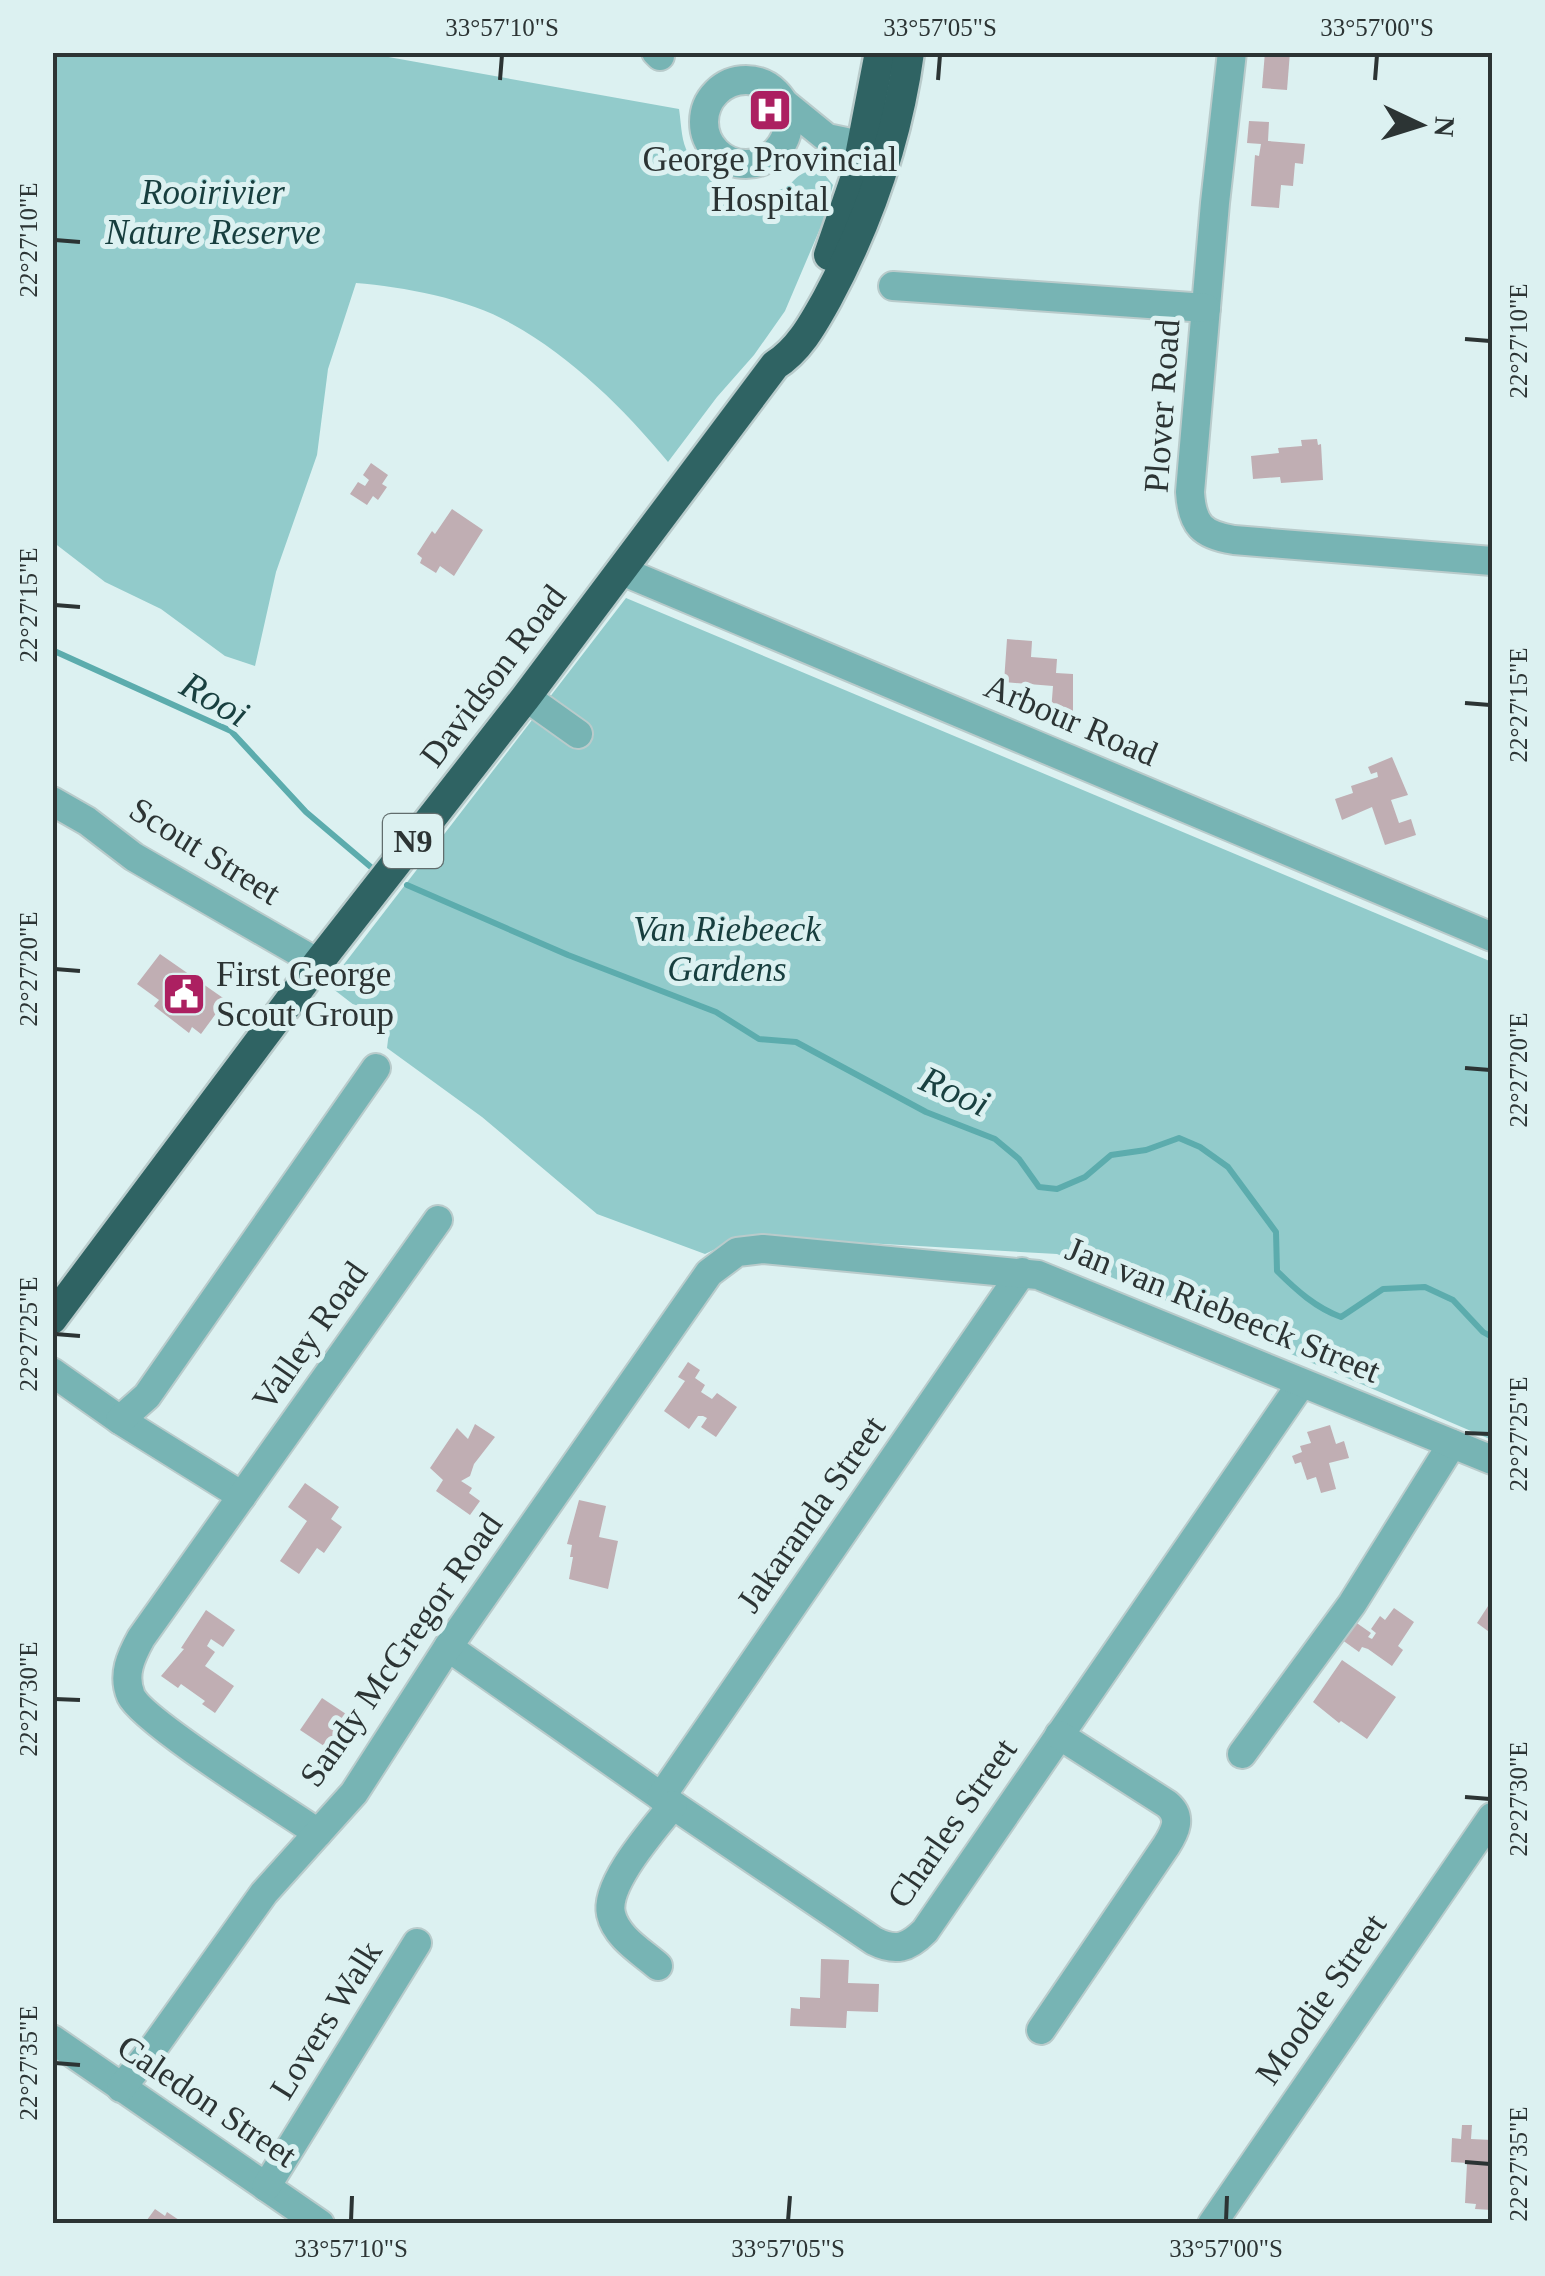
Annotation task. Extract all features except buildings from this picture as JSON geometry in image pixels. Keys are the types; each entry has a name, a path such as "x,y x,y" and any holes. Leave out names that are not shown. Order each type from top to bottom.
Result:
{"highway":[{"name":"Davidson Road","path":"52,1319 318,963 526,697 775,365 799,344 843,270 866,220 876,148 880,52"},
{"name":"Davidson Road","path":"876,148 909,52"}],"street":[{"name":"Plover Road","path":"1232,52 1190,492 1195,519 1208,534 1234,540 1492,561"},
{"path":"784,103 788,119 786,136 770,158 750,164 729,161 712,148 704,128 706,107 720,89 741,80 764,84 827,138"},
{"path":"778,150 827,138 876,148"},
{"path":"893,286 1206,308"},
{"name":"Arbour Road","path":"622,570 1492,937"},
{"path":"526,697 578,734"},
{"name":"Scout Street","path":"52,802 88,820 134,857 318,963"},
{"path":"120,1420 147,1396 376,1068"},
{"name":"Valley Road","path":"318,1833 183,1741 134,1702 129,1692 128,1668 131,1655 438,1220"},
{"name":"Jan van Riebeeck Street","path":"737,1252 781,1249 1022,1272 1056,1280 1300,1384 1492,1460"},
{"name":"Sandy McGregor Road","path":"121,2088 264,1892 354,1793 448,1646 710,1272 737,1252"},
{"name":"Jakaranda Street","path":"658,1966 623,1937 611,1914 618,1882 667,1801 1022,1272"},
{"path":"52,1372 120,1420 242,1496"},
{"name":"Charles Street","path":"448,1646 874,1941 896,1949 905,1947 925,1931 1300,1384"},
{"path":"1242,1754 1352,1604 1452,1444"},
{"path":"1040,2030 1166,1846 1177,1821 1167,1804 1058,1736"},
{"name":"Moodie Street","path":"1212,2224 1492,1817"},
{"name":"Lovers Walk","path":"266,2187 418,1944"},
{"name":"Caledon Street","path":"52,2040 320,2224"}],"green space":[{"name":"Rooirivier Nature Reserve","path":"52,53 366,53 679,109 684,144 693,161 712,180 738,191 779,190 800,175 821,170 833,185 822,224 785,311 668,462 596,386 556,352 512,324 436,296 356,283 328,369 317,455 276,572 255,666 225,656 161,609 105,582 53,542"},
{"name":"Van Riebeeck Gardens","path":"626,598 1492,962 1492,1440 1057,1254 743,1236 705,1254 597,1214 482,1117 387,1048 389,1032 328,985"}],"waterway":[{"name":"Rooi","path":"52,650 231,731 306,812 372,868"},
{"name":"Rooi","path":"407,885 568,955 716,1012 759,1039 796,1042 926,1112 995,1139 1019,1159 1039,1187 1057,1189 1085,1177 1111,1155 1146,1150 1179,1138 1228,1167 1276,1232 1277,1271 1315,1304 1341,1317 1383,1289 1425,1287 1453,1300 1492,1337"}],"place":[{"name":"George Provincial Hospital","path":"770,110"},
{"name":"First George Scout Group","path":"184,994"}]}
